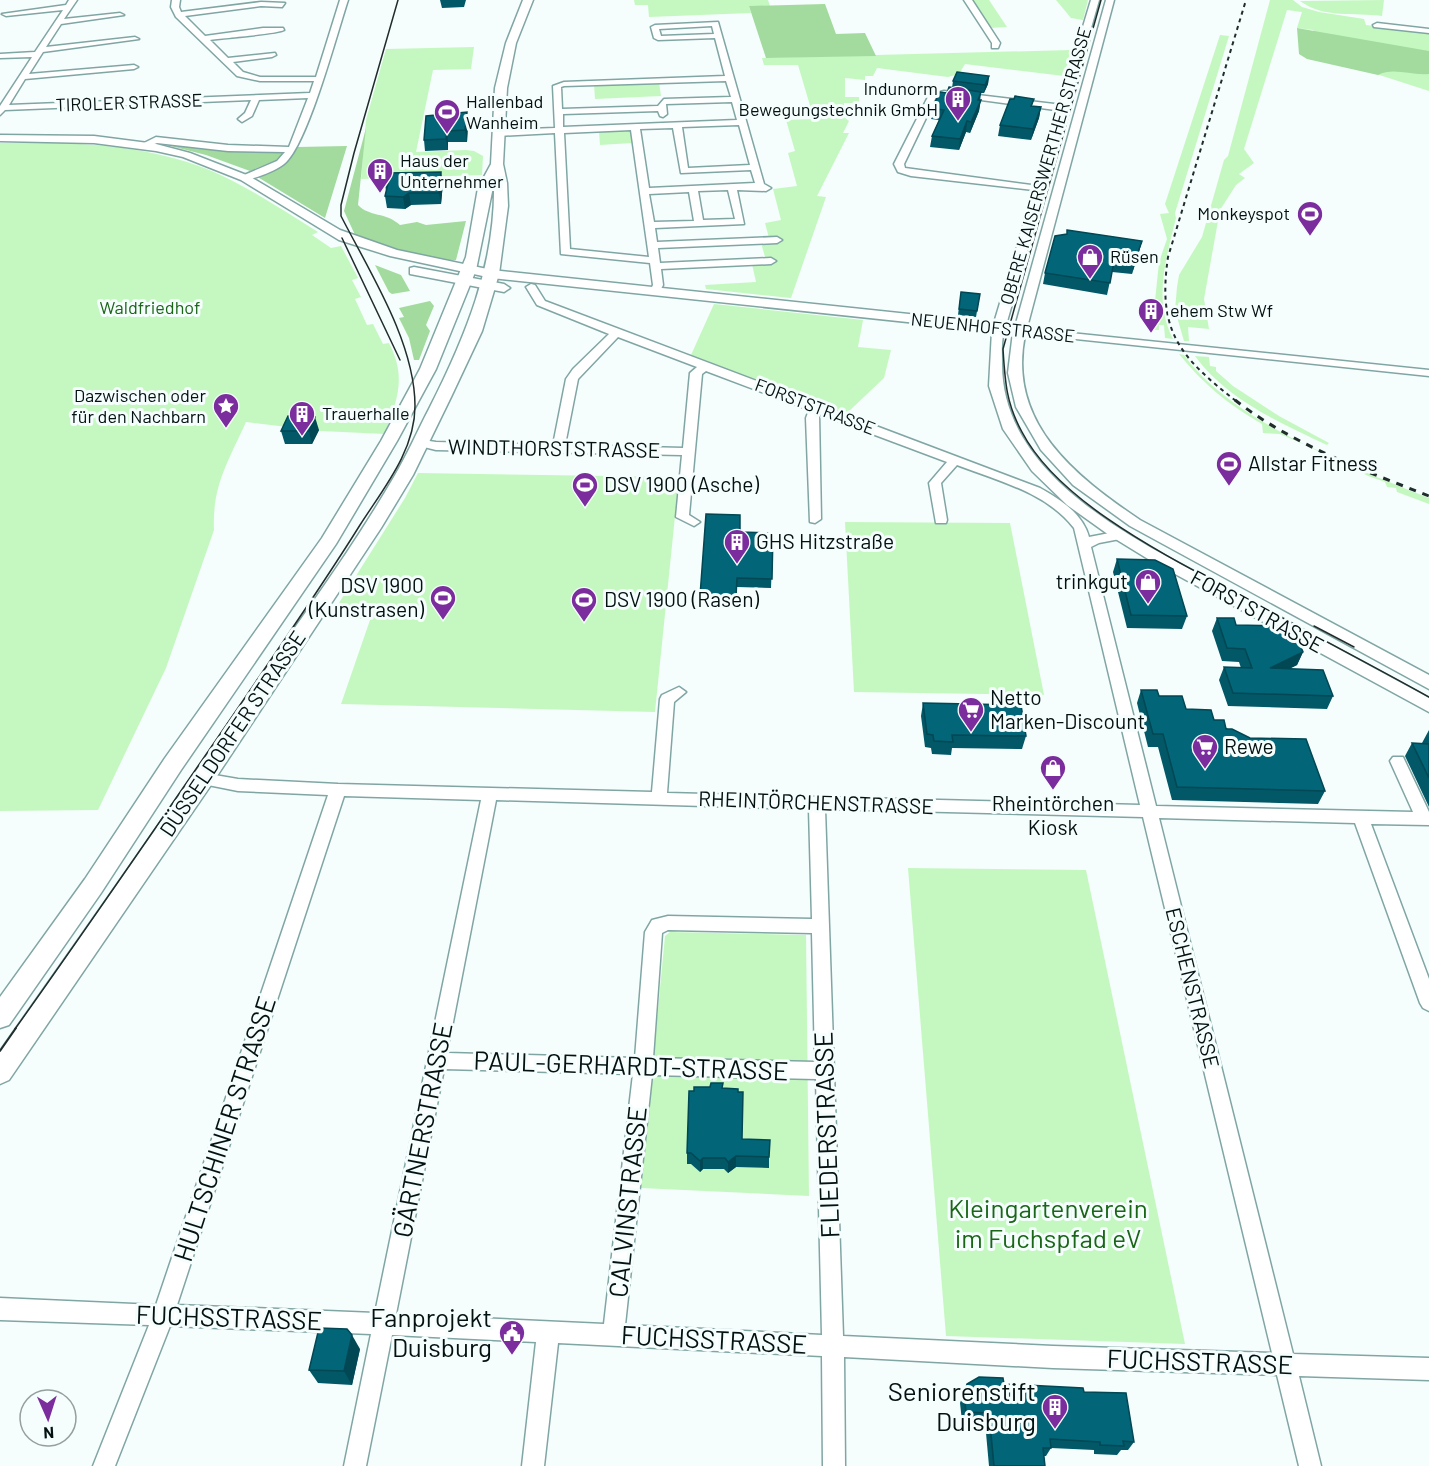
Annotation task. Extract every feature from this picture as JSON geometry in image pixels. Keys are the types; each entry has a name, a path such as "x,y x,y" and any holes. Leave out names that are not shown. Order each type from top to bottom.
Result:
{"main road":[{"path":"497,164 501,88 507,58 528,0"},
{"name":"DÜSSELDORFER STRASSE","path":"0,1017 93,886 173,764 330,540 389,441 428,369 466,276 473,257 485,188 497,164"},
{"name":"DÜSSELDORFER STRASSE","path":"0,1072 203,779 372,528 404,475 474,331 491,280 501,206 501,183 497,164"}],"street":[{"path":"176,0 175,7 179,15 234,70 249,77 275,80 319,79"},
{"path":"244,178 280,163 292,150 319,79 344,0"},
{"path":"968,0 999,50 985,48"},
{"name":"OBERE KAISERSWERTHER STRASSE","path":"1088,514 1061,492 1028,456 1012,433 994,386 992,362 999,328 1095,0"},
{"name":"OBERE KAISERSWERTHER STRASSE","path":"1105,504 1054,456 1036,434 1023,409 1016,384 1014,365 1034,274 1089,85 1110,0"},
{"path":"6,14 70,4"},
{"path":"1,111 70,4"},
{"path":"179,15 261,4 282,5"},
{"path":"58,22 120,15"},
{"path":"645,191 763,187 743,124 740,122 730,78 718,36 713,24 655,27 658,38 718,36"},
{"path":"1377,25 1429,31"},
{"path":"202,39 263,30 280,30"},
{"path":"0,56 135,39"},
{"path":"224,61 272,55"},
{"path":"22,77 134,67"},
{"path":"697,69 699,79"},
{"path":"645,71 646,81"},
{"path":"730,78 559,84 557,86 564,252 655,263 711,264 771,261"},
{"path":"1039,189 911,173 901,170 899,164 933,94 944,93 1064,108"},
{"name":"TIROLER STRASSE","path":"1,111 313,95"},
{"path":"242,119 249,114 255,98"},
{"path":"665,126 662,108 664,102 735,99"},
{"path":"558,112 662,108"},
{"path":"498,133 740,122"},
{"path":"677,126 684,171 755,167"},
{"path":"635,127 658,285 655,291"},
{"name":"NEUENHOFSTRASSE","path":"0,138 80,138 144,145 183,154 244,178 366,251 395,264 466,276 491,280 556,281 655,291 1429,374"},
{"path":"144,145 156,140 228,148 292,150"},
{"path":"650,225 741,222 732,187"},
{"path":"693,189 699,223"},
{"path":"652,245 777,240"},
{"path":"708,243 711,264"},
{"name":"FORSTSTRASSE","path":"531,282 541,303 955,460 1048,498 1073,518 1080,528 1085,545"},
{"path":"558,448 572,379 577,371 616,333"},
{"path":"694,522 682,517 696,373 705,366"},
{"path":"815,519 812,418 816,407"},
{"name":"WINDTHORSTSTRASSE","path":"420,442 436,446 689,452"},
{"path":"941,520 935,483 955,460"},
{"name":"FORSTSTRASSE","path":"1105,504 1135,524 1429,683"},
{"name":"FORSTSTRASSE","path":"1088,514 1120,535 1429,706"},
{"path":"1085,545 1095,539 1120,535"},
{"name":"ESCHENSTRASSE","path":"1085,545 1310,1466"},
{"path":"659,798 667,699 679,692"},
{"path":"1398,761 1427,819"},
{"name":"RHEINTÖRCHENSTRASSE","path":"203,779 238,785 338,790 1427,819"},
{"name":"HULTSCHINER STRASSE","path":"104,1466 163,1316 338,790"},
{"name":"GÄRTNERSTRASSE","path":"355,1466 490,793"},
{"name":"FLIEDERSTRASSE","path":"817,804 833,1346 834,1466"},
{"path":"1361,818 1429,1003"},
{"name":"CALVINSTRASSE","path":"613,1336 643,1068 654,932 658,925 668,923 821,926"},
{"name":"PAUL-GERHARDT-STRASSE","path":"437,1061 825,1071"},
{"name":"FUCHSSTRASSE","path":"0,1309 384,1324 1053,1357 1429,1369"},
{"path":"533,1466 548,1333"}],"green space":[{"path":"634,0 768,0 770,6 749,6 751,13 649,17 648,5 635,5"},
{"path":"972,0 989,0 1007,27 990,28"},
{"path":"1056,0 1088,0 1083,20 1071,18"},
{"path":"1270,0 1293,0 1302,7 1319,12 1364,19 1366,25 1429,33 1429,91 1333,60 1313,30 1297,28 1302,12 1287,10 1244,149 1254,163 1239,174 1245,178 1236,185 1220,210 1204,299 1209,329 1188,327 1189,341 1184,341 1175,310 1179,275 1202,237 1224,160 1228,156"},
{"path":"1384,0 1382,16 1330,13 1310,7 1300,1"},
{"path":"825,4 836,34 865,33 876,56 766,58 749,6"},
{"path":"1297,28 1429,51 1429,74 1390,72 1378,75 1307,59 1299,54"},
{"path":"1220,35 1229,36 1175,213 1176,218 1165,264 1164,310 1173,339 1165,338 1164,325 1159,325 1159,330 1152,330 1159,262 1167,239 1160,214 1169,213 1165,204"},
{"path":"474,47 471,69 433,70 416,152 474,151 483,156 482,175 361,179 366,120 386,49"},
{"path":"1071,50 1064,76 965,64 959,74 948,77 877,68 873,76 865,76 865,80 845,78 845,97 859,97 859,103 844,103 844,117 849,121 843,133 849,133 817,196 826,197 791,298 706,289 705,285 756,282 752,264 766,260 761,243 769,238 765,223 781,220 773,189 797,186 788,153 795,151 786,120 814,119 798,65 764,65 762,58"},
{"path":"659,82 661,96 595,99 594,84"},
{"path":"366,128 358,205 362,209 389,218 400,225 417,222 426,225 466,221 456,260 447,262 387,248 356,237 344,211"},
{"path":"599,131 631,131 632,143 600,145"},
{"path":"155,142 285,151 276,160 250,171 206,155"},
{"name":"Waldfriedhof","path":"0,143 79,144 131,149 207,169 250,190 318,232 312,235 331,248 341,246 358,278 352,280 361,297 355,299 367,325 373,324 383,344 389,343 398,367 396,399 385,434 321,431 246,422 222,474 214,514 214,530 166,668 98,810 0,811"},
{"path":"347,146 325,218 256,176 282,166 298,147"},
{"path":"375,265 401,275 410,291 392,294 389,292"},
{"path":"430,301 434,306 426,325 430,331 419,360 414,360 409,338 399,318 404,317 399,308"},
{"path":"714,304 863,320 858,347 891,350 884,378 846,414 691,355"},
{"path":"1179,354 1184,355 1205,379 1232,401 1263,422 1313,448 1280,434 1263,433 1262,424 1217,393"},
{"path":"1195,356 1209,357 1210,366 1216,367 1216,371 1233,386 1279,416 1329,443 1327,445 1291,428 1238,397 1222,385"},
{"path":"1346,463 1429,498 1429,504 1397,492 1396,488 1387,487 1385,482 1368,476"},
{"path":"418,473 679,477 655,712 341,704 370,620 332,614 405,498"},
{"path":"845,522 1010,523 1044,695 854,692"},
{"name":"Kleingartenverein im Fuchspfad eV","path":"908,868 1086,870 1185,1344 946,1336"},
{"path":"670,932 806,935 809,1196 641,1188 665,936"}],"building":[{"path":"957,72 989,76 985,85 953,81"},
{"path":"949,87 981,92 978,100 981,100 971,122 967,121 960,139 932,136 944,110 932,108 940,92 947,93"},
{"path":"1015,96 1034,99 1031,106 1041,107 1033,129 1000,125 1010,99 1014,99"},
{"path":"467,112 465,130 447,131 446,139 424,140 426,116"},
{"path":"441,172 439,193 409,193 403,197 385,196 388,184 385,184 387,173"},
{"path":"1067,230 1142,241 1134,263 1114,261 1110,283 1045,273 1055,236 1067,234"},
{"path":"961,292 980,294 977,311 959,309"},
{"path":"288,416 315,417 309,431 281,431"},
{"name":"GHS Hitzstraße","path":"706,514 740,515 740,532 773,533 772,579 737,578 736,596 700,596"},
{"name":"trinkgut","path":"1117,559 1155,560 1173,569 1187,616 1131,615"},
{"path":"1217,618 1234,618 1236,625 1279,626 1295,633 1303,652 1270,668 1323,670 1333,696 1233,693 1224,667 1252,668 1245,649 1227,648"},
{"path":"1141,690 1157,690 1159,696 1182,696 1186,709 1211,710 1214,720 1224,720 1226,729 1232,729 1250,738 1306,739 1325,791 1177,787 1163,734 1153,734"},
{"path":"923,703 1021,705 1026,736 952,735 953,742 934,741 933,735 927,734"},
{"path":"1412,743 1429,744 1429,778"},
{"path":"711,1083 723,1083 722,1088 738,1089 738,1092 743,1092 742,1139 770,1140 769,1157 736,1156 728,1162 725,1158 703,1158 700,1161 691,1153 687,1153 689,1091 694,1091 694,1087 710,1087"},
{"path":"319,1328 347,1329 352,1335 344,1371 309,1370"},
{"name":"Seniorenstift Duisburg","path":"979,1377 1003,1378 1004,1384 1083,1388 1084,1392 1126,1393 1134,1442 1123,1441 1124,1446 1050,1439 1051,1448 1043,1448 1045,1466 994,1466 989,1413 966,1412 964,1394 967,1384"}],"tram line":[{"path":"15,1029 309,603 388,483 410,439 415,406 413,382 407,357 399,332 377,283 341,216 341,205 354,153 398,0"},
{"path":"1101,0 1003,349 1007,392 1022,432 1040,459 1063,483 1091,507 1122,528 1186,566 1429,697"},
{"path":"342,238 400,360"},
{"path":"1314,626 1354,647"},
{"path":"0,1051 16,1028"}],"railway":[{"path":"1236,401 1200,370 1177,341 1166,305 1165,283 1168,257 1246,0"},
{"path":"1235,400 1280,430 1328,455 1429,496"}],"place":[{"name":"Indunorm Bewegungstechnik GmbH","path":"958,122"},
{"name":"Hallenbad Wanheim","path":"447,135"},
{"name":"Haus der Unternehmer","path":"380,194"},
{"name":"Monkeyspot","path":"1310,237"},
{"name":"Rüsen","path":"1090,280"},
{"name":"ehem Stw Wf","path":"1151,334"},
{"name":"Dazwischen oder für den Nachbarn","path":"226,429"},
{"name":"Trauerhalle","path":"302,437"},
{"name":"Allstar Fitness","path":"1229,487"},
{"name":"DSV 1900 (Asche)","path":"585,508"},
{"name":"GHS Hitzstraße","path":"737,565"},
{"name":"trinkgut","path":"1148,605"},
{"name":"DSV 1900 (Kunstrasen)","path":"443,621"},
{"name":"DSV 1900 (Rasen)","path":"584,623"},
{"name":"Netto Marken-Discount","path":"971,733"},
{"name":"Rewe","path":"1205,770"},
{"name":"Rheintörchen Kiosk","path":"1053,791"},
{"name":"Fanprojekt Duisburg","path":"512,1356"},
{"name":"Seniorenstift Duisburg","path":"1055,1430"}]}
